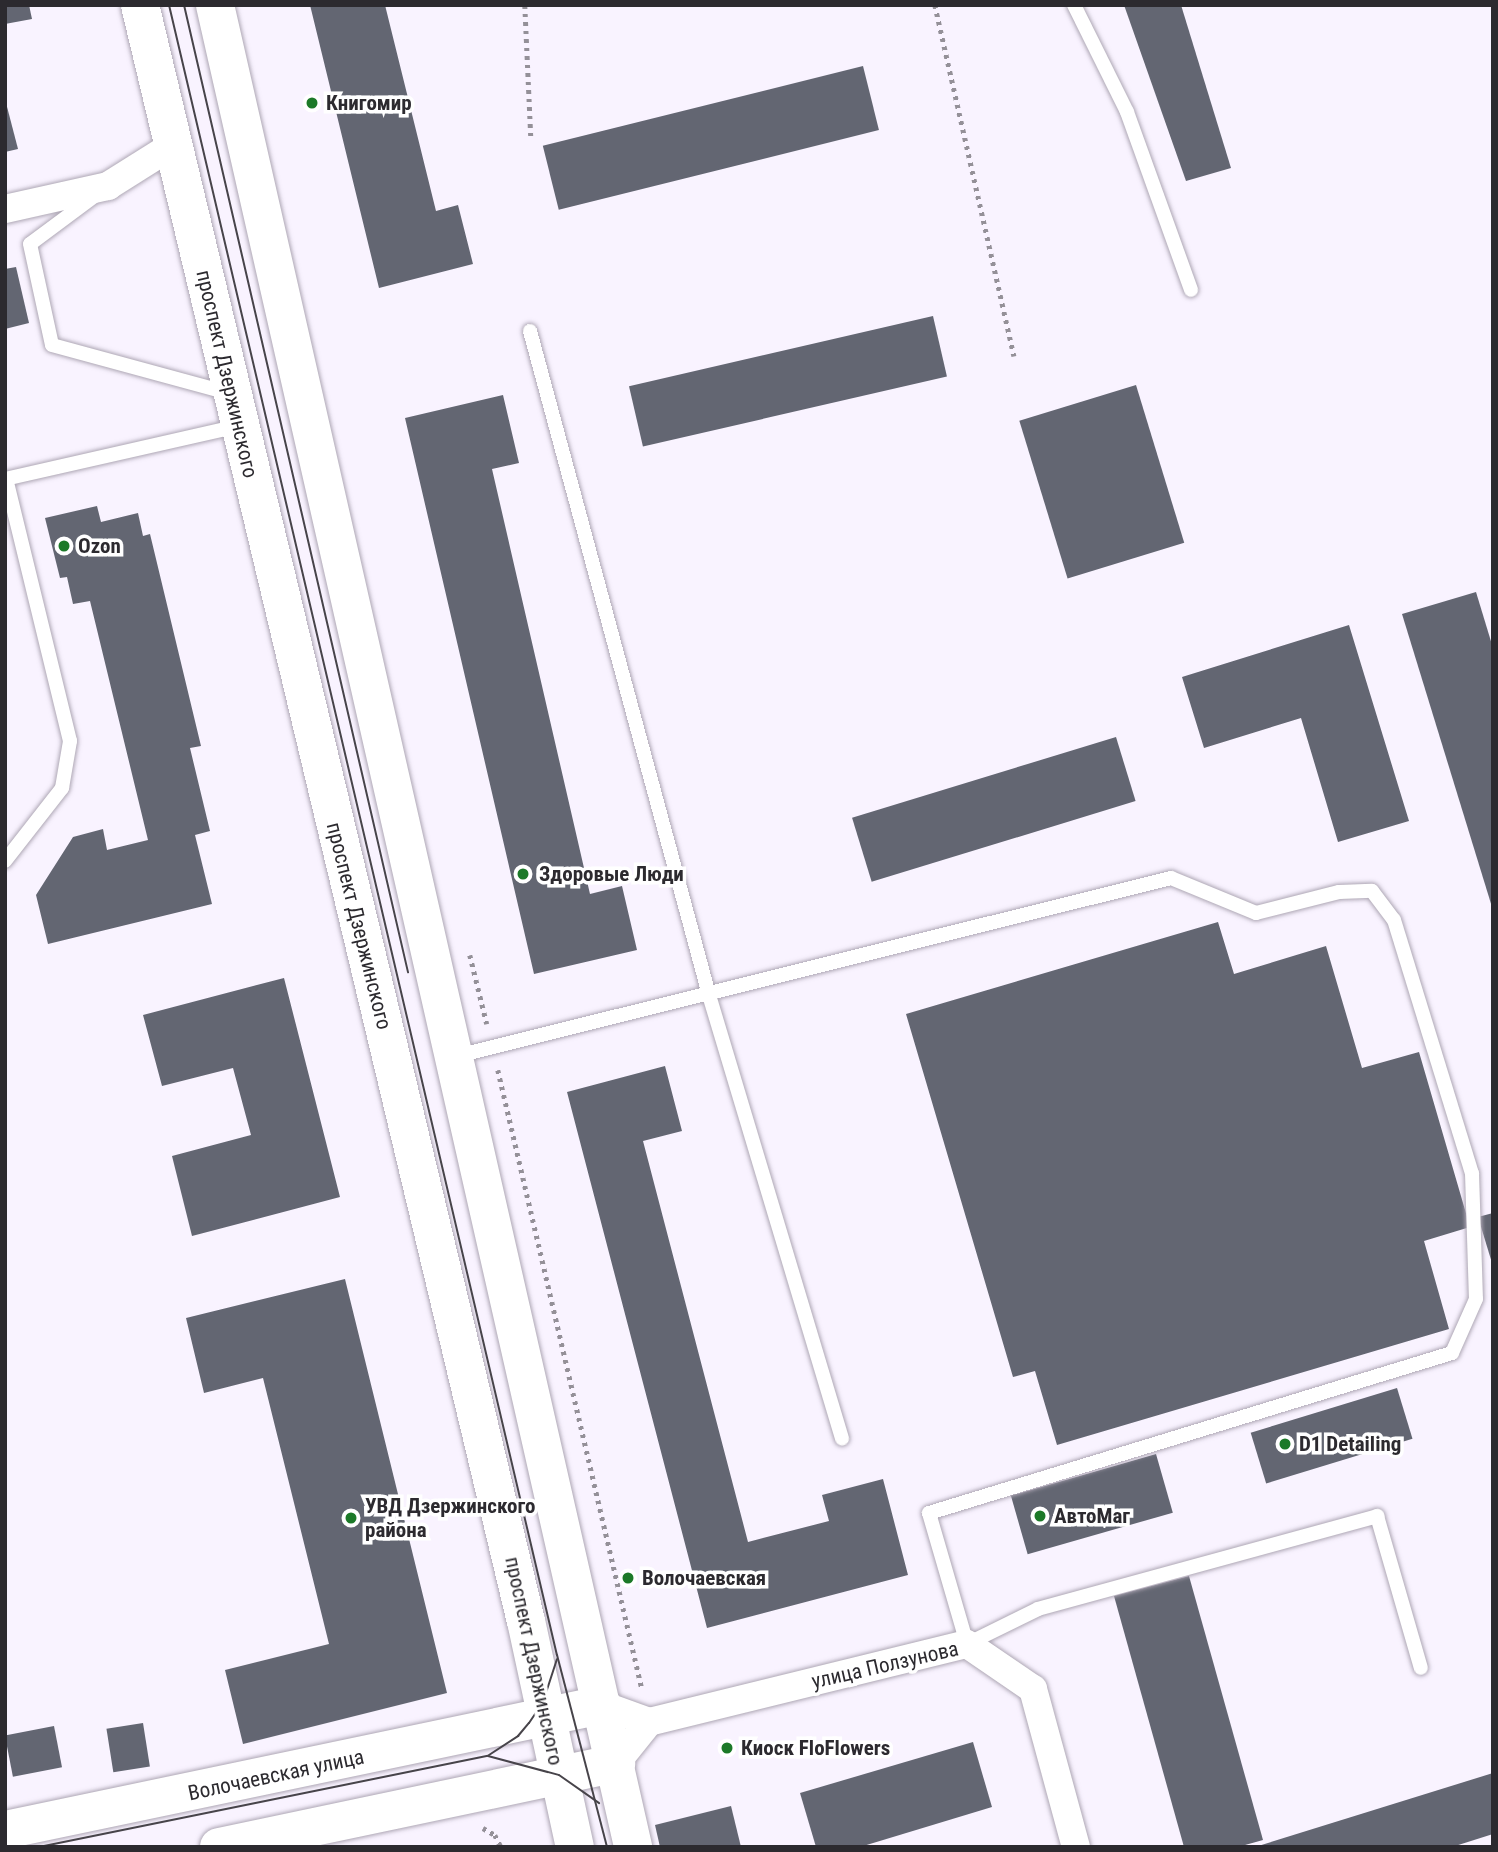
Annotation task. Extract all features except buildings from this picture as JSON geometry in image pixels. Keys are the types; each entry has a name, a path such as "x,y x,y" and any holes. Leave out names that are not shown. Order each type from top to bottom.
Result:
{"main road":[{"name":"проспект Дзержинского","path":"140,5 547,1719 575,1847"},
{"path":"215,5 457,1056 633,1847"},
{"name":"Волочаевская улица","path":"5,1830 547,1719 602,1705"},
{"path":"219,1847 284,1840 475,1809 559,1775 616,1763"}],"street":[{"path":"5,209 108,186 173,145"},
{"name":"улица Ползунова","path":"649,1722 967,1644 1032,1689 1076,1847"},
{"path":"602,1705 649,1722 616,1763"}],"lane":[{"path":"1074,5 1127,112 1191,290"},
{"path":"108,186 30,244 52,345 236,410"},
{"path":"530,331 709,995 842,1438"},
{"path":"5,861 62,788 70,741 6,479 236,410"},
{"path":"457,1056 1171,878 1256,913 1339,892 1372,891 1394,920 1472,1173 1476,1298 1451,1353 929,1513 967,1644 1038,1609 1377,1516 1421,1668"}],"path":[{"path":"525,5 531,136"},
{"path":"934,5 1014,356"},
{"path":"475,1809 501,1847"}],"tram line":[{"path":"169,5 557,1655 607,1847"},
{"path":"184,5 408,972"},
{"path":"489,1755 518,1736 529,1723 543,1702 557,1659"},
{"path":"39,1847 488,1756 559,1775 599,1803"}],"place":[{"name":"Книгомир","path":"312,103"},
{"name":"Ozon","path":"64,546"},
{"name":"Здоровые Люди","path":"523,874"},
{"name":"D1 Detailing","path":"1285,1444"},
{"name":"АвтоМаг","path":"1040,1516"},
{"name":"УВД Дзержинского района","path":"351,1518"},
{"name":"Волочаевская","path":"628,1578"},
{"name":"Киоск FloFlowers","path":"727,1748"}]}
